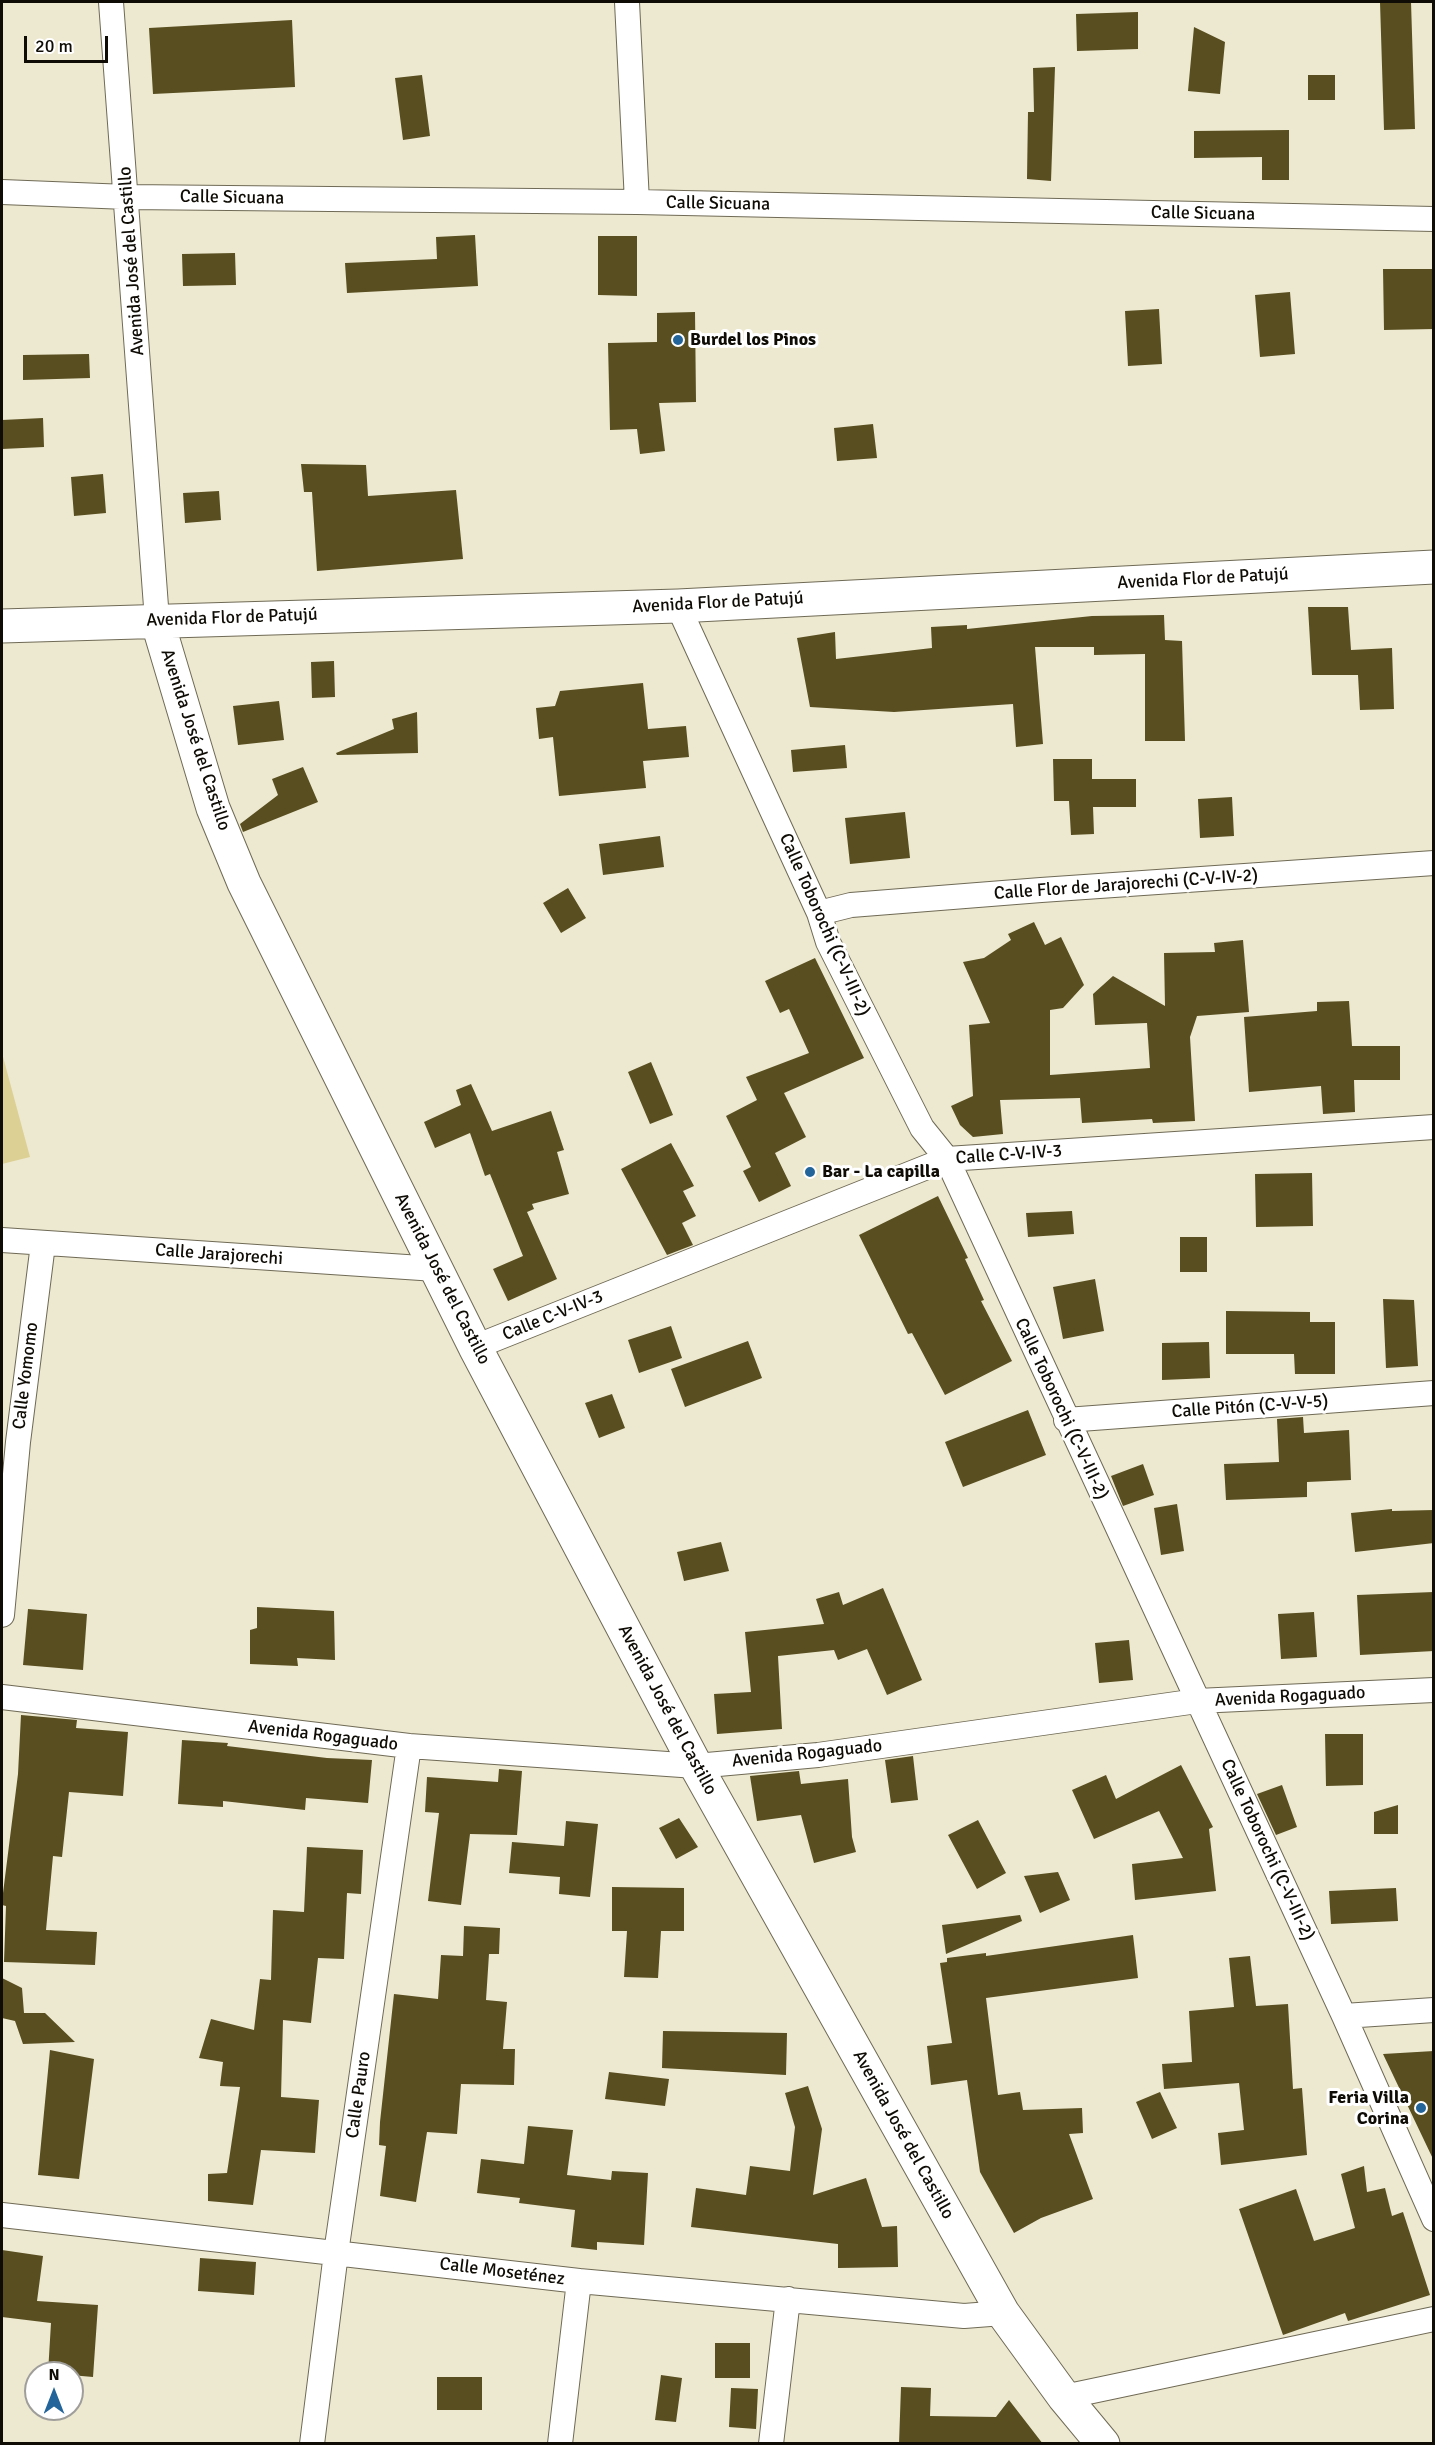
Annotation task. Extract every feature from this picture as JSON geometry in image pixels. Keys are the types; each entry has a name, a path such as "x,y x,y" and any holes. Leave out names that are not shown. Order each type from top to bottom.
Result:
{"main road":[{"name":"Avenida Flor de Patujú","path":"2,626 678,606 1434,567"},
{"name":"Avenida José del Castillo","path":"157,620 213,808 244,883 475,1347 696,1766 1003,2313 1064,2397 1103,2444"}],"street":[{"name":"Avenida José del Castillo","path":"111,2 157,620"},
{"path":"627,2 637,202"},
{"name":"Calle Sicuana","path":"2,192 127,197 637,202 1434,219"},
{"name":"Calle Toborochi (C-V-III-2)","path":"678,606 819,912 828,942 922,1128 947,1159 1344,2016 1434,2219"},
{"name":"Calle Flor de Jarajorechi (C-V-IV-2)","path":"819,912 851,905 1434,863"},
{"name":"Calle C-V-IV-3","path":"475,1347 947,1159 1434,1127"},
{"name":"Calle Jarajorechi","path":"2,1240 436,1269"},
{"name":"Calle Yomomo","path":"2,1615 18,1442 43,1244"},
{"name":"Calle Pitón (C-V-V-5)","path":"1066,1420 1434,1393"},
{"name":"Avenida Rogaguado","path":"2,1697 409,1746 696,1766 818,1755 1197,1701 1434,1690"},
{"name":"Calle Pauro","path":"312,2444 336,2253 409,1746"},
{"path":"1344,2016 1434,2010"},
{"name":"Calle Moseténez","path":"2,2215 579,2281 964,2316 1003,2313"},
{"path":"560,2444 579,2281"},
{"path":"771,2444 788,2299"},
{"path":"1064,2397 1434,2319"}],"shaded area":[{"path":"2,1053 30,1157 2,1164"}],"building":[{"path":"1380,2 1411,2 1415,129 1384,130"},
{"path":"1138,12 1138,49 1077,51 1076,14"},
{"path":"292,20 295,87 153,94 149,28"},
{"path":"1194,27 1225,42 1220,94 1188,91"},
{"path":"1055,67 1051,181 1027,179 1028,112 1034,112 1033,68"},
{"path":"422,75 430,136 403,140 395,78"},
{"path":"1308,75 1335,75 1335,100 1308,100"},
{"path":"1289,130 1289,180 1262,180 1262,157 1194,158 1194,131"},
{"path":"475,235 478,286 347,293 345,263 437,259 436,237"},
{"path":"598,236 637,236 637,296 598,295"},
{"path":"235,253 236,285 183,286 182,254"},
{"path":"1383,269 1434,269 1434,329 1384,330"},
{"path":"1290,292 1295,354 1260,357 1255,295"},
{"path":"1159,309 1162,364 1128,366 1125,311"},
{"path":"695,312 696,402 659,403 665,451 640,454 637,429 610,430 608,343 657,342 657,313"},
{"path":"89,354 90,378 23,380 23,355"},
{"path":"43,418 44,447 2,449 2,420"},
{"path":"873,424 877,458 837,461 834,428"},
{"path":"301,464 366,465 368,496 456,490 463,559 317,571 312,492 304,492"},
{"path":"103,474 106,513 74,516 71,477"},
{"path":"219,491 221,520 185,523 183,493"},
{"path":"1308,607 1348,607 1351,650 1392,648 1394,709 1360,710 1358,675 1312,675"},
{"path":"1164,615 1165,640 1182,641 1185,741 1145,741 1145,654 1094,655 1094,647 1035,647 1043,744 1016,747 1013,704 894,712 810,707 797,638 835,632 836,659 932,648 931,627 967,625 967,629 1092,616"},
{"path":"334,661 335,697 312,698 311,662"},
{"path":"643,683 648,729 686,726 689,757 643,761 646,788 559,796 553,737 539,739 536,708 555,706 560,691"},
{"path":"279,701 284,740 238,745 233,706"},
{"path":"417,712 418,753 337,755 336,753 394,729 392,719"},
{"path":"845,745 847,768 793,772 791,750"},
{"path":"1053,759 1092,759 1092,779 1136,779 1136,807 1093,807 1094,834 1071,835 1069,801 1054,801"},
{"path":"303,767 318,802 243,832 240,824 278,795 272,779"},
{"path":"1232,797 1234,836 1200,838 1198,799"},
{"path":"905,812 910,858 850,864 845,818"},
{"path":"660,836 664,867 603,875 599,844"},
{"path":"568,888 586,918 561,933 543,903"},
{"path":"1034,922 1045,945 1061,937 1084,985 1063,1008 1050,1010 1050,1075 1150,1068 1147,1023 1095,1025 1093,994 1113,976 1165,1006 1164,953 1215,952 1214,943 1243,940 1249,1012 1197,1016 1190,1037 1195,1121 1153,1123 1152,1119 1082,1123 1080,1098 1000,1100 1003,1134 973,1137 960,1125 951,1106 973,1096 969,1025 990,1023 963,962 984,958 1011,940 1008,934"},
{"path":"815,958 864,1058 784,1093 806,1137 775,1153 791,1186 759,1202 743,1171 751,1167 726,1116 757,1100 746,1077 809,1053 789,1009 780,1013 765,981"},
{"path":"1349,1001 1352,1046 1400,1046 1400,1080 1354,1080 1355,1112 1323,1114 1321,1086 1249,1092 1244,1017 1317,1011 1317,1002"},
{"path":"651,1062 673,1115 650,1124 628,1072"},
{"path":"471,1084 492,1131 551,1111 564,1150 557,1152 569,1194 532,1204 534,1209 527,1212 557,1279 508,1301 493,1269 523,1256 490,1174 485,1176 470,1133 435,1148 424,1122 461,1105 456,1090"},
{"path":"671,1143 694,1186 683,1191 696,1216 682,1223 693,1245 667,1255 621,1169"},
{"path":"1312,1173 1313,1226 1256,1227 1255,1174"},
{"path":"938,1196 968,1258 965,1259 984,1300 981,1301 1012,1361 945,1395 912,1333 908,1334 859,1235"},
{"path":"1072,1211 1074,1234 1028,1237 1026,1213"},
{"path":"1180,1237 1207,1237 1207,1272 1180,1272"},
{"path":"1095,1279 1104,1331 1063,1339 1053,1287"},
{"path":"1383,1299 1414,1300 1418,1366 1386,1368"},
{"path":"1226,1311 1310,1312 1310,1322 1335,1322 1335,1374 1295,1374 1294,1354 1226,1354"},
{"path":"671,1326 682,1358 639,1373 628,1340"},
{"path":"748,1341 762,1378 685,1407 671,1369"},
{"path":"1209,1342 1210,1378 1162,1380 1162,1343"},
{"path":"612,1394 625,1428 599,1438 585,1403"},
{"path":"1028,1410 1046,1455 963,1487 945,1442"},
{"path":"1303,1417 1304,1433 1349,1430 1351,1480 1307,1482 1307,1497 1226,1500 1224,1464 1279,1462 1277,1419"},
{"path":"1143,1464 1154,1495 1123,1506 1111,1476"},
{"path":"1177,1504 1184,1551 1161,1555 1154,1508"},
{"path":"1392,1509 1392,1511 1434,1510 1434,1543 1355,1552 1351,1513"},
{"path":"721,1542 729,1571 684,1581 677,1552"},
{"path":"883,1588 922,1680 887,1695 867,1649 838,1660 834,1650 778,1656 782,1729 717,1734 714,1694 751,1692 745,1632 824,1624 816,1599 839,1592 843,1605"},
{"path":"1434,1592 1434,1651 1360,1655 1357,1595"},
{"path":"257,1607 334,1611 335,1660 297,1658 298,1666 250,1664 250,1630 257,1628"},
{"path":"28,1609 87,1614 83,1670 23,1665"},
{"path":"1314,1612 1317,1657 1281,1659 1278,1614"},
{"path":"1129,1640 1133,1680 1099,1683 1095,1643"},
{"path":"21,1715 77,1720 76,1728 128,1732 123,1796 69,1792 62,1857 53,1856 46,1930 97,1932 95,1965 4,1962 6,1906 2,1905 2,1901 18,1774"},
{"path":"1325,1734 1363,1734 1363,1785 1326,1786"},
{"path":"182,1740 228,1743 227,1746 327,1758 372,1760 368,1803 306,1798 305,1810 223,1801 223,1807 178,1804"},
{"path":"913,1756 918,1800 891,1803 885,1760"},
{"path":"1181,1765 1213,1827 1209,1829 1216,1891 1135,1900 1132,1864 1183,1858 1159,1811 1094,1839 1072,1790 1106,1775 1116,1799"},
{"path":"499,1769 522,1771 517,1835 470,1834 461,1905 428,1901 439,1813 425,1812 427,1777 498,1782"},
{"path":"799,1771 801,1784 848,1779 852,1837 856,1852 814,1863 801,1815 757,1821 750,1776"},
{"path":"1282,1785 1297,1827 1276,1835 1257,1794"},
{"path":"1398,1805 1398,1834 1374,1834 1374,1812"},
{"path":"679,1818 698,1847 676,1859 659,1828"},
{"path":"978,1820 1006,1873 977,1889 948,1835"},
{"path":"566,1821 598,1824 590,1897 559,1894 560,1877 509,1873 512,1842 564,1846"},
{"path":"307,1847 363,1850 361,1894 347,1893 344,1959 318,1958 311,2023 283,2020 281,2097 319,2100 315,2153 261,2150 253,2205 208,2201 208,2174 227,2173 240,2087 220,2086 223,2062 199,2058 211,2019 254,2030 260,1979 271,1980 273,1910 304,1912"},
{"path":"1058,1872 1070,1900 1040,1913 1024,1876"},
{"path":"612,1887 684,1888 684,1931 661,1931 658,1978 624,1977 627,1931 612,1931"},
{"path":"1396,1888 1398,1921 1331,1924 1329,1891"},
{"path":"1020,1915 1022,1921 946,1954 942,1925"},
{"path":"464,1926 500,1928 499,1954 489,1954 486,2000 507,2002 503,2049 515,2049 514,2085 461,2084 457,2134 427,2132 416,2202 380,2196 386,2146 379,2145 380,2122 394,1994 438,1999 441,1955 463,1956"},
{"path":"1133,1935 1138,1978 986,1998 998,2095 1020,2092 1023,2110 1082,2108 1083,2133 1069,2134 1093,2199 1041,2218 1014,2233 980,2172 967,2080 931,2085 927,2046 952,2043 940,1963 947,1962 947,1958 986,1953 986,1956"},
{"path":"1250,1956 1256,2006 1288,2004 1293,2089 1302,2088 1307,2155 1221,2165 1218,2133 1244,2130 1239,2083 1164,2089 1162,2064 1192,2062 1189,2011 1234,2007 1229,1958"},
{"path":"2,1978 22,1988 24,2013 45,2013 75,2042 23,2044 15,2021 2,2018"},
{"path":"663,2031 787,2033 786,2075 662,2068"},
{"path":"50,2050 94,2059 79,2179 38,2175"},
{"name":"Feria Villa Corina","path":"1434,2051 1434,2161 1383,2054"},
{"path":"609,2072 669,2079 665,2106 605,2099"},
{"path":"808,2086 822,2129 813,2195 866,2178 882,2227 897,2226 898,2267 838,2268 838,2244 691,2227 696,2188 746,2195 750,2166 790,2171 795,2127 785,2093"},
{"path":"1160,2092 1177,2128 1152,2139 1136,2102"},
{"path":"528,2126 573,2130 567,2175 611,2180 612,2171 648,2173 644,2245 597,2242 597,2250 571,2247 575,2210 519,2203 520,2198 477,2193 481,2159 524,2164"},
{"path":"1364,2166 1367,2192 1385,2188 1392,2216 1403,2212 1430,2295 1348,2321 1345,2313 1283,2335 1239,2209 1296,2189 1314,2241 1355,2228 1341,2174"},
{"path":"2,2250 43,2256 37,2301 98,2305 93,2377 84,2376 84,2361 49,2361 51,2323 2,2317"},
{"path":"200,2258 256,2262 254,2295 198,2291"},
{"path":"715,2343 750,2343 750,2378 715,2378"},
{"path":"661,2375 682,2378 676,2422 655,2420"},
{"path":"437,2377 482,2377 482,2410 437,2410"},
{"path":"901,2387 931,2388 930,2416 996,2417 1009,2400 1043,2444 899,2444"},
{"path":"731,2388 758,2389 756,2429 729,2427"}],"place":[{"name":"Burdel los Pinos","path":"678,340"},
{"name":"Bar - La capilla","path":"810,1172"},
{"name":"Feria Villa Corina","path":"1421,2108"}]}
